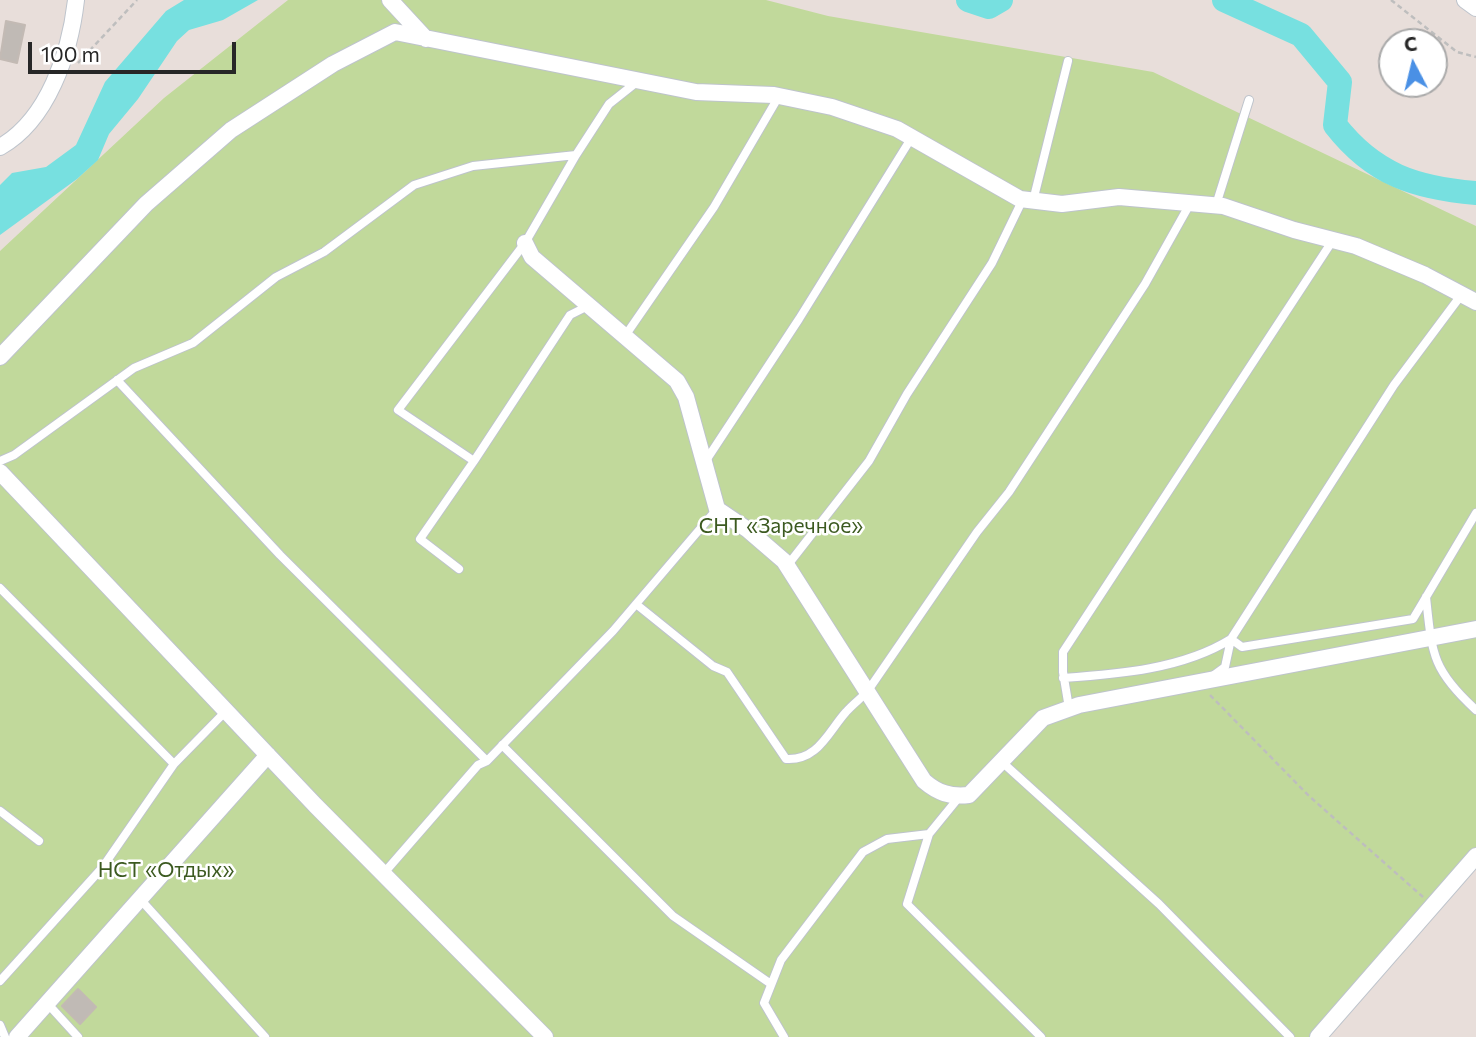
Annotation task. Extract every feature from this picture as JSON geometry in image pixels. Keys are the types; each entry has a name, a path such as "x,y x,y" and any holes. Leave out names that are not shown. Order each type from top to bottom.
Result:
{"street":[{"path":"0,148 20,136 43,106 55,79 76,0"},
{"path":"390,0 426,39"},
{"path":"1465,0 1476,8"},
{"path":"0,357 146,204 231,130 333,64 395,32 696,92 779,96 832,107 912,137 1028,200 1062,204 1119,197 1216,205 1368,250 1469,298"},
{"path":"525,243 532,257 677,381 686,397 717,509 748,530 787,566 924,781 935,790 960,796 969,795 1043,718 1069,708 1476,629"},
{"path":"0,472 268,755 545,1037"},
{"path":"17,1037 138,897 268,755"},
{"path":"1318,1037 1476,856"}],"lane":[{"path":"787,566 869,461 907,394 992,263 1028,200 1068,61"},
{"path":"474,461 398,410 525,243 609,104 638,80"},
{"path":"625,336 714,207 779,96"},
{"path":"1216,205 1249,100"},
{"path":"704,463 912,137"},
{"path":"0,461 14,455 134,368 194,343 276,277 324,252 414,185 473,166 576,155"},
{"path":"636,604 713,666 726,672 786,759 797,760 822,747 845,713 867,692 977,533 1017,481 1145,284 1191,202"},
{"path":"1069,708 1063,678 1063,652 1226,407 1310,270 1333,240"},
{"path":"1202,682 1225,667 1231,639 1394,385 1469,298"},
{"path":"459,569 420,539 570,315 589,306"},
{"path":"117,380 280,555 487,761"},
{"path":"384,873 478,765 487,761 636,604 717,509"},
{"path":"1231,639 1242,647 1413,619 1476,513"},
{"path":"0,587 174,764"},
{"path":"1426,597 1431,638 1439,671 1450,686 1476,710"},
{"path":"1063,678 1131,673 1214,650 1231,639"},
{"path":"0,981 102,868 174,764 226,711"},
{"path":"502,745 673,916 771,984"},
{"path":"1002,762 1159,904 1290,1037"},
{"path":"960,796 929,834 907,904 1041,1037"},
{"path":"0,811 39,841"},
{"path":"784,1037 764,1003 781,960 863,852 887,839 929,834"},
{"path":"138,897 265,1037"},
{"path":"47,1003 78,1037"},
{"path":"0,1025 5,1037"}],"path":[{"path":"78,63 137,0"},
{"path":"1391,0 1457,52 1476,57"},
{"path":"1202,682 1309,796 1434,906"}],"green space":[{"name":"СНТ «Заречное»","path":"288,0 766,0 828,16 1153,72 1476,226 1476,849 1318,1037 0,1037 0,251 164,98"}],"water":[{"path":"184,0 258,0 223,20 189,30 177,41 138,99 109,134 98,160 77,179 0,235 0,185 12,173 46,167 76,145 105,82 166,11"}],"building":[{"path":"6,21 25,25 17,63 0,59"},
{"path":"78,989 96,1007 80,1024 62,1006"}],"waterway":[{"path":"968,0 989,7 1001,0"},
{"path":"1224,0 1301,35 1340,82 1335,125 1365,156 1398,176 1415,182 1476,193"}],"park label":[{"name":"НСТ «Отдых»","path":"166,870"}]}
